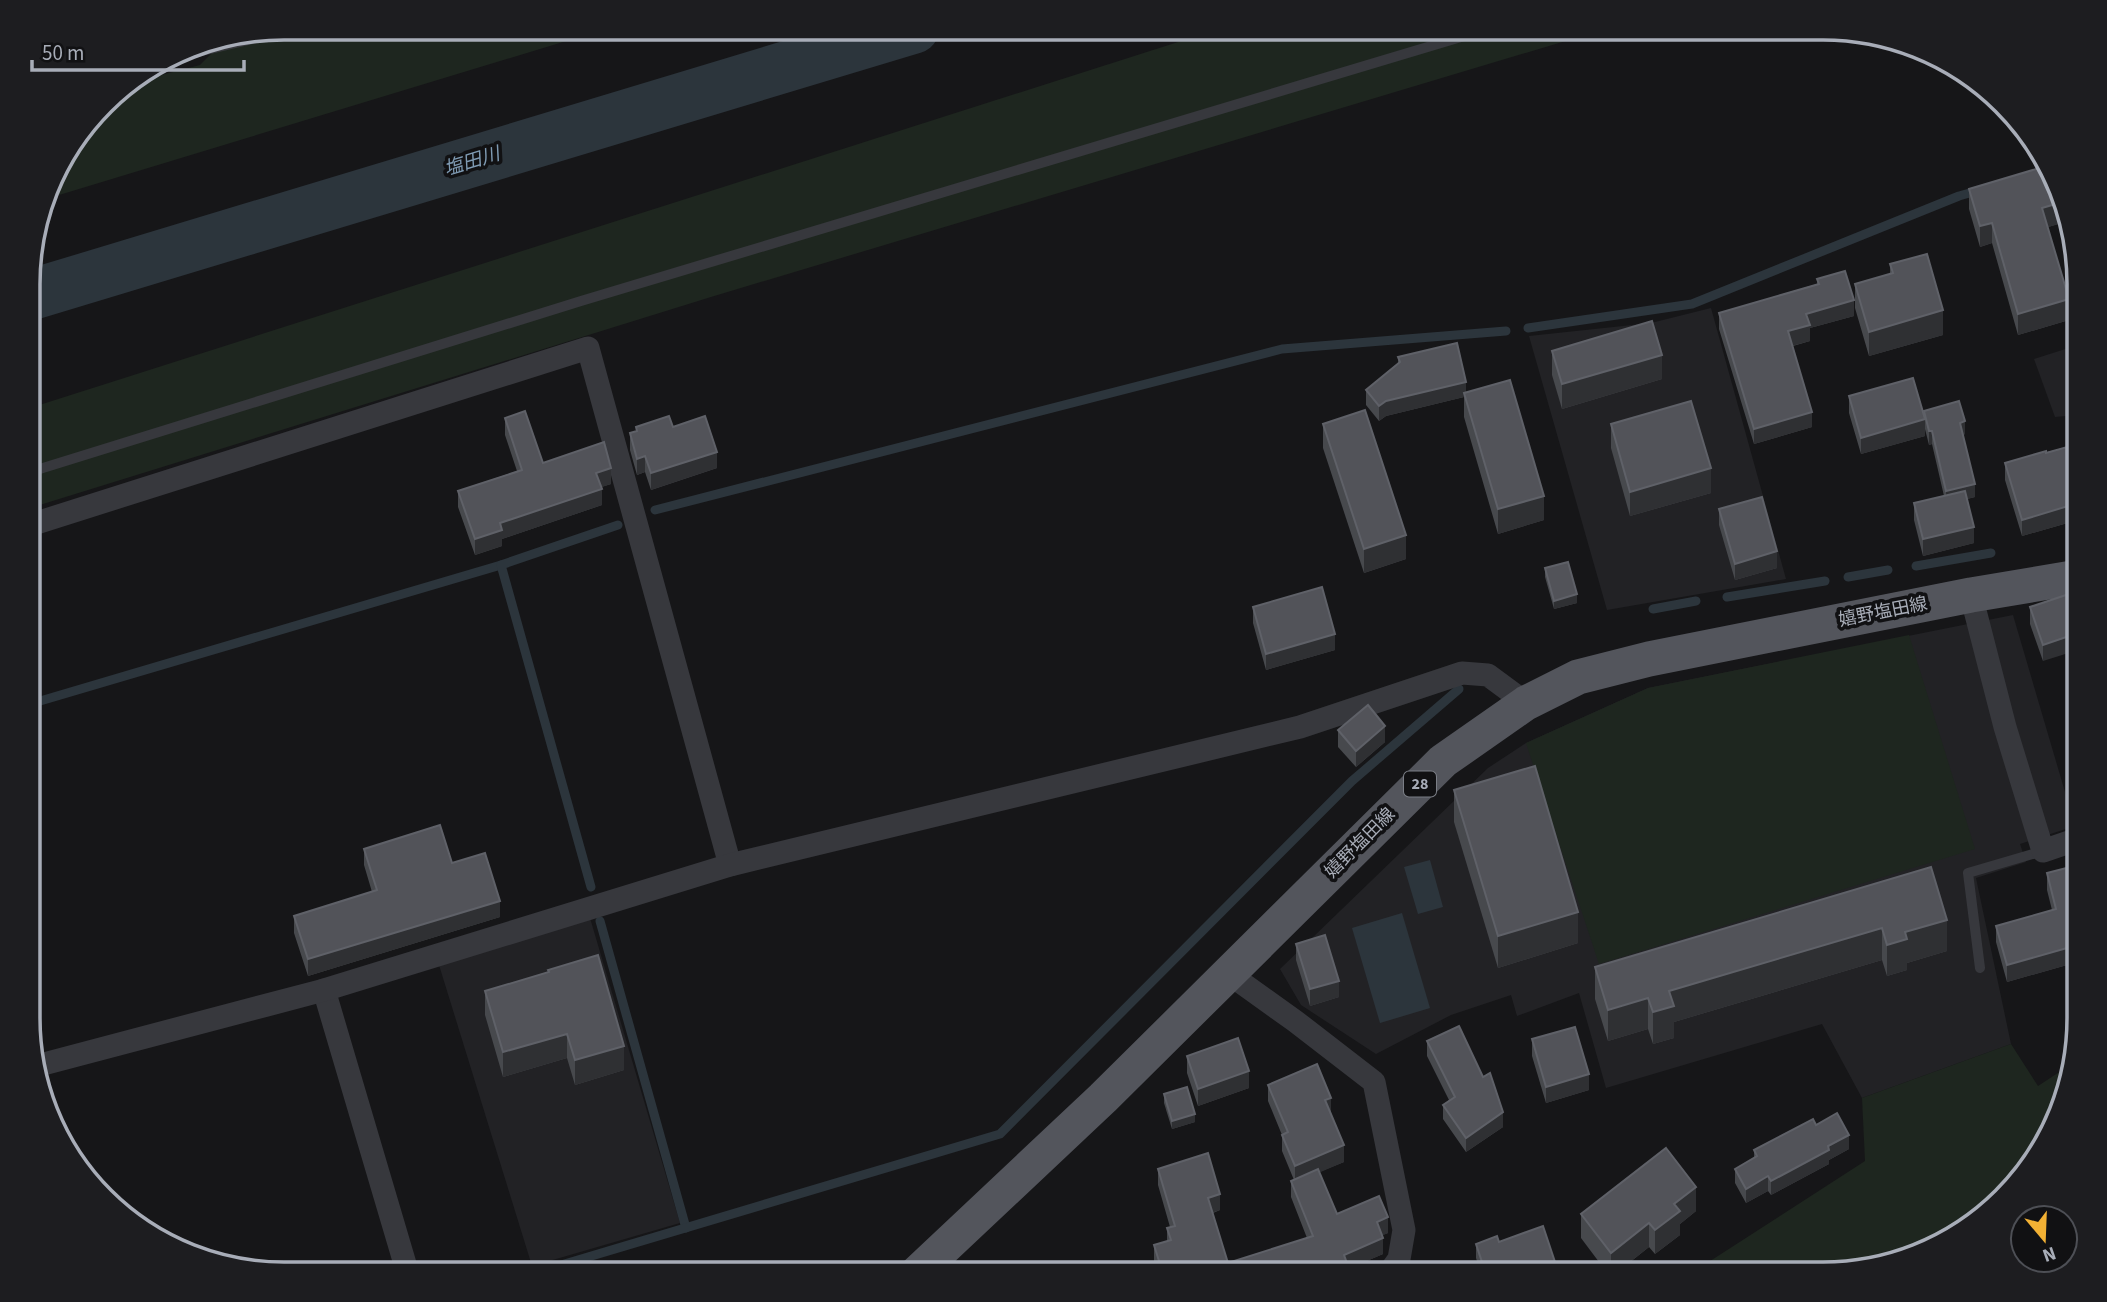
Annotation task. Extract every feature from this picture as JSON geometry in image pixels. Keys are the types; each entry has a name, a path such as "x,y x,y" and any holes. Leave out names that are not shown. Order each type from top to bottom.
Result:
{"main road":[{"name":"嬉野塩田線","path":"929,1262 1103,1098 1443,761 1526,703 1578,677 1649,659 1971,595 2066,580"}],"street":[{"path":"40,522 588,348 730,865"},
{"path":"1971,595 2043,851 2066,843"},
{"path":"45,1064 324,990 730,865 1300,727 1462,673 1488,675 1526,703"},
{"path":"1228,973 1374,1082 1404,1230 1397,1261"},
{"path":"324,990 404,1262"}],"lane":[{"path":"40,469 581,301 1450,40"},
{"path":"1980,968 1968,873 2043,851"}],"shaded area":[{"path":"1183,40 1568,40 711,297 40,505 40,405"},
{"path":"269,41 567,41 57,196 81,149 123,101 158,76 200,65 214,51"},
{"path":"1711,308 1786,579 1607,610 1529,336 1651,323"},
{"path":"2066,349 2066,416 2055,417 2034,359"},
{"path":"2013,615 2066,795 2066,829 2020,844 2026,862 1976,878 2011,1044 1862,1098 1822,1024 1606,1088 1579,993 1517,1016 1511,995 1451,1015 1376,1054 1301,1005 1280,969 1488,768 1526,743 1648,688"},
{"path":"1909,635 1975,849 1599,964 1526,743 1648,688"},
{"path":"1430,860 1443,907 1418,914 1404,867"},
{"path":"1402,913 1430,1008 1380,1023 1352,928"},
{"path":"590,918 680,1223 546,1262 531,1262 439,965"},
{"path":"2011,1044 2038,1086 2060,1071 2042,1126 2006,1179 1984,1201 1931,1237 1870,1257 1838,1261 1710,1261 1865,1161 1862,1098"}],"building":[{"path":"2037,169 2053,205 2042,208 2066,289 2066,300 2018,314 1992,223 1980,226 1969,189"},
{"path":"1927,254 1943,310 1869,332 1855,284 1893,273 1890,264"},
{"path":"1845,271 1854,300 1806,314 1810,325 1788,331 1812,412 1754,429 1719,313 1819,284 1817,279"},
{"path":"1652,321 1662,355 1562,384 1552,351"},
{"path":"1457,343 1466,382 1386,401 1379,406 1366,390 1400,362 1398,357"},
{"path":"1913,378 1925,419 1861,438 1849,396"},
{"path":"1510,380 1544,496 1498,509 1464,393"},
{"path":"1691,401 1711,468 1630,492 1611,424"},
{"path":"1959,401 1965,421 1960,423 1975,484 1946,491 1932,431 1929,431 1924,411"},
{"path":"1365,410 1406,535 1364,549 1323,424"},
{"path":"525,411 543,463 604,442 611,468 596,473 602,489 500,523 502,530 475,539 458,491 522,470 505,418"},
{"path":"669,416 673,427 705,416 717,452 651,473 645,456 637,459 630,433 637,431 636,427"},
{"path":"2066,447 2066,507 2022,520 2005,463"},
{"path":"1965,491 1974,527 1923,539 1914,503"},
{"path":"1762,497 1777,551 1735,564 1719,509"},
{"path":"1568,562 1577,594 1554,601 1545,568"},
{"path":"1322,587 1335,634 1266,654 1253,607"},
{"path":"2066,595 2066,637 2043,645 2030,607"},
{"path":"1368,705 1385,726 1356,751 1338,730"},
{"path":"1535,766 1578,912 1498,936 1454,790"},
{"path":"440,825 452,863 485,853 500,901 308,959 294,916 377,890 364,849"},
{"path":"1931,867 1947,920 1905,932 1907,939 1887,945 1882,928 1669,991 1674,1006 1653,1012 1648,998 1608,1010 1595,967"},
{"path":"2066,868 2066,948 2007,965 1996,926 2056,909 2047,873"},
{"path":"1325,935 1339,981 1310,989 1296,944"},
{"path":"598,955 624,1046 575,1060 567,1034 503,1052 485,991"},
{"path":"1459,1026 1483,1077 1490,1073 1503,1112 1466,1138 1443,1105 1455,1097 1427,1041"},
{"path":"1575,1027 1589,1074 1546,1087 1532,1039"},
{"path":"1238,1038 1249,1071 1198,1089 1187,1056"},
{"path":"1317,1064 1331,1098 1325,1100 1344,1145 1295,1166 1282,1135 1288,1132 1268,1085"},
{"path":"1187,1087 1195,1114 1172,1121 1164,1094"},
{"path":"1837,1113 1849,1135 1828,1146 1829,1150 1771,1181 1768,1176 1746,1189 1735,1169 1757,1156 1754,1150 1813,1119 1816,1125"},
{"path":"1666,1148 1696,1187 1674,1204 1680,1211 1655,1230 1649,1223 1611,1253 1581,1214"},
{"path":"1208,1153 1220,1194 1208,1198 1228,1261 1159,1261 1154,1245 1171,1240 1167,1228 1175,1226 1158,1169"},
{"path":"1318,1169 1337,1214 1379,1196 1388,1217 1377,1222 1383,1238 1344,1255 1346,1261 1233,1261 1313,1236 1291,1181"},
{"path":"1543,1226 1555,1261 1482,1261 1476,1244 1497,1236 1499,1242"}],"waterway":[{"name":"塩田川","path":"40,292 872,41"},
{"path":"1528,328 1692,304 1959,196 1980,190"},
{"path":"655,510 1282,349 1506,331"},
{"path":"591,887 501,565 618,525"},
{"path":"1916,566 1991,553"},
{"path":"40,701 501,565"},
{"path":"1848,577 1888,570"},
{"path":"1727,597 1825,581"},
{"path":"1653,609 1696,601"},
{"path":"572,1262 1000,1134 1352,781 1459,689"},
{"path":"600,921 686,1228"}]}
